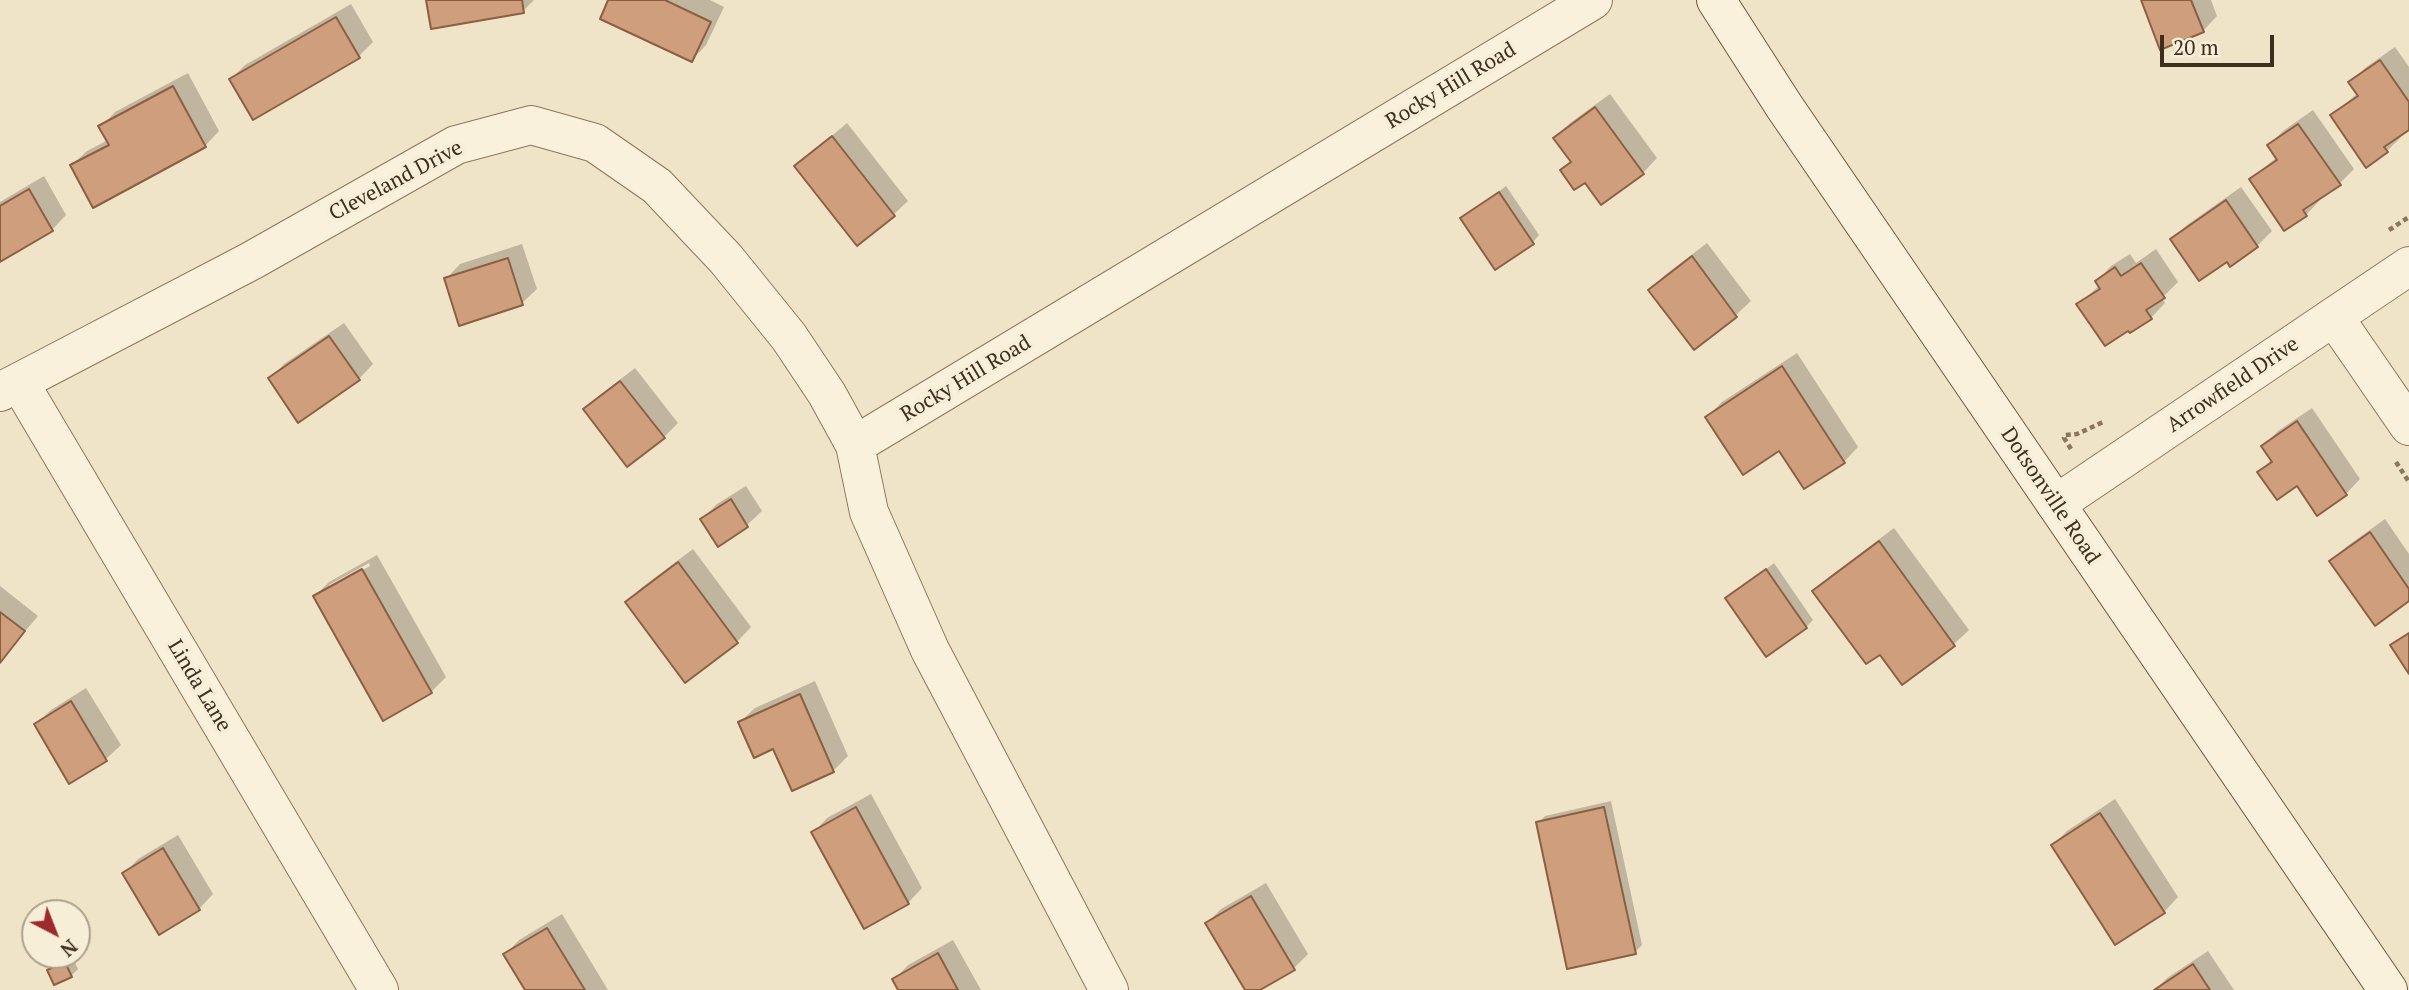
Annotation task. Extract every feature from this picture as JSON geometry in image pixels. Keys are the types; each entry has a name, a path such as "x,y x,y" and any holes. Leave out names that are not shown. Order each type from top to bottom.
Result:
{"street":[{"name":"Rocky Hill Road","path":"855,445 1593,0"},
{"name":"Dotsonville Road","path":"1716,0 1784,106 2388,990"},
{"name":"Cleveland Drive","path":"9,387 251,261 457,145 531,125 595,143 656,186 726,259 789,337 827,394 855,445"},
{"name":"Arrowfield Drive","path":"2056,504 2409,266"},
{"path":"2334,317 2402,443"},
{"name":"Linda Lane","path":"9,387 379,990"},
{"path":"855,445 869,512 930,650 1110,990"}],"path":[{"path":"2402,443 2409,482"}],"building":[{"path":"426,0 522,0 524,13 431,29"},
{"path":"608,0 665,0 711,22 692,62 600,19"},
{"path":"2141,0 2191,0 2204,32 2160,50"},
{"path":"336,17 360,58 253,120 229,79"},
{"path":"2380,60 2409,102 2409,130 2384,147 2388,152 2366,168 2330,115 2358,96 2348,82"},
{"path":"173,86 206,147 93,208 70,165 109,145 98,126"},
{"path":"1595,107 1644,174 1601,205 1585,183 1574,190 1560,170 1571,162 1553,138"},
{"path":"2298,124 2341,185 2303,210 2307,216 2284,231 2249,179 2277,160 2267,145"},
{"path":"832,136 895,216 857,246 794,166"},
{"path":"29,189 53,231 0,262 0,206"},
{"path":"1499,192 1534,244 1495,270 1460,218"},
{"path":"2226,200 2258,247 2230,267 2227,262 2199,281 2170,239"},
{"path":"1692,256 1737,317 1694,350 1648,290"},
{"path":"508,258 523,305 459,326 444,278"},
{"path":"2141,263 2165,298 2146,310 2152,319 2105,346 2076,304 2100,289 2095,281 2115,267 2121,276"},
{"path":"329,336 360,380 298,423 268,378"},
{"path":"1782,366 1845,463 1804,489 1779,451 1743,475 1705,417"},
{"path":"620,381 665,438 627,467 583,409"},
{"path":"2297,421 2347,495 2317,516 2297,486 2277,500 2257,472 2272,462 2261,446"},
{"path":"731,499 748,527 718,547 700,519"},
{"path":"2370,532 2409,589 2409,601 2375,626 2329,561"},
{"path":"1879,541 1955,646 1902,685 1880,655 1866,664 1812,591"},
{"path":"678,562 738,643 685,683 625,602"},
{"path":"362,569 432,693 383,721 313,596"},
{"path":"1766,569 1807,628 1766,657 1725,598"},
{"path":"0,612 25,631 0,663"},
{"path":"2409,633 2409,674 2390,645"},
{"path":"800,694 834,772 792,791 773,749 754,758 738,722"},
{"path":"71,701 107,761 69,784 34,724"},
{"path":"856,807 909,904 864,929 811,832"},
{"path":"1604,807 1636,954 1567,969 1536,822"},
{"path":"2100,813 2165,913 2115,945 2051,845"},
{"path":"163,848 200,910 159,935 122,873"},
{"path":"1251,896 1295,970 1260,990 1245,990 1205,923"},
{"path":"547,928 585,990 525,990 503,954"},
{"path":"938,953 958,990 898,990 892,979"},
{"path":"2193,964 2210,990 2154,990"},
{"path":"68,969 72,977 54,985 47,970"}]}
